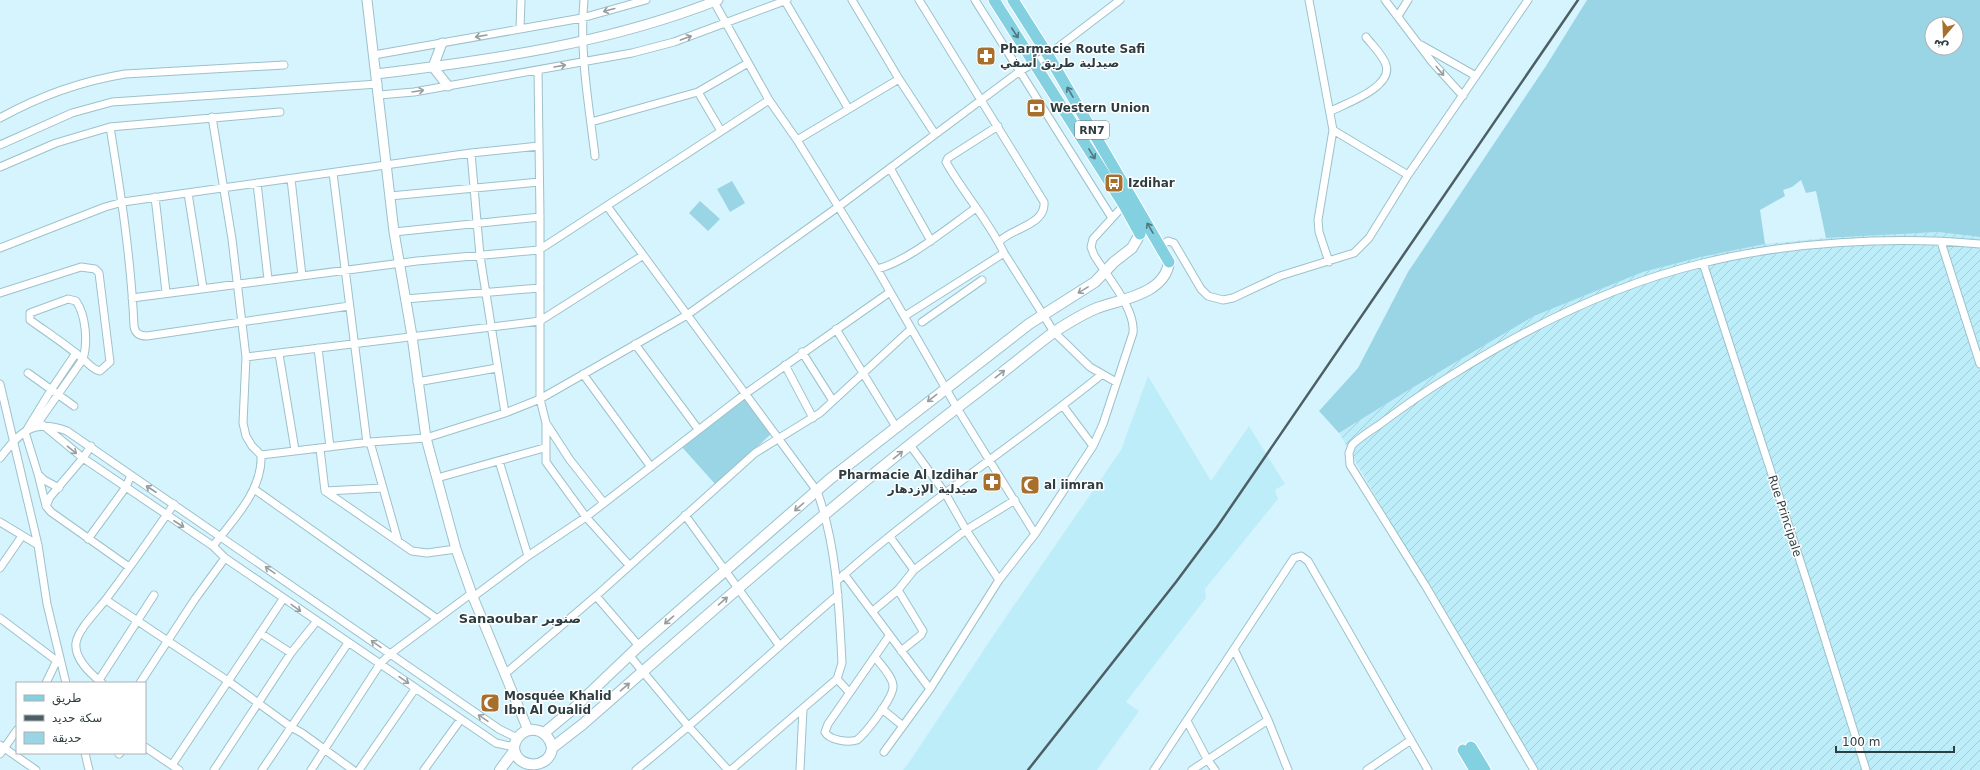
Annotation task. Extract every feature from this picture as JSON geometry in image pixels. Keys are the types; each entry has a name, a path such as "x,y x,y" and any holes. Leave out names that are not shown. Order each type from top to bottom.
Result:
{"main road":[{"name":"RN7","path":"994,0 1124,205 1140,234"},
{"name":"RN7","path":"1013,0 1048,55 1169,262"},
{"path":"544,733 573,709 639,646 817,491 896,427 1043,314 1090,287 1132,248 1140,234"},
{"path":"552,748 583,724 825,514 910,445 1054,332 1086,313 1138,295 1153,286 1166,274 1169,262"},
{"path":"500,770 515,745 528,730 539,730 550,739 552,754 545,763 529,768 518,760 515,745"},
{"path":"1475,770 1467,749 1485,770"}],"street":[{"path":"367,0 378,84 394,232 412,336 417,382 426,438 456,549 472,595 528,730"},
{"path":"520,29 521,0"},
{"path":"584,0 582,18 584,62 595,156"},
{"path":"374,55 582,18 646,0"},
{"path":"376,74 501,56 583,40 643,24 715,0 725,24 770,100 797,140 877,269 957,408 1035,534"},
{"path":"379,95 448,86 649,49 725,24 786,0 848,108"},
{"path":"852,0 899,79 935,134"},
{"path":"919,0 1041,196 1045,208 1035,220 1000,241"},
{"path":"975,0 1112,218"},
{"path":"261,455 368,442 426,438 505,413 540,399 687,315 838,207 981,99 1020,71 1048,55 1120,0"},
{"path":"1309,0 1331,111 1333,130 1318,220 1319,232 1329,262"},
{"path":"1385,0 1440,71 1463,96"},
{"path":"1398,16 1408,0"},
{"path":"1160,246 1168,241 1174,243 1201,290 1208,296 1218,300 1233,298 1280,276 1354,253 1361,247 1408,175 1528,0"},
{"path":"1331,111 1378,87 1384,80 1387,71 1386,62 1366,37"},
{"path":"432,67 442,43"},
{"path":"1419,44 1476,76"},
{"path":"591,122 698,92 748,63"},
{"path":"0,118 62,90 106,77 125,74 284,65"},
{"path":"432,67 448,86"},
{"path":"538,70 540,399 546,423 544,448 546,462 586,517 629,565"},
{"path":"797,140 848,108 899,79"},
{"path":"0,145 72,113 112,102 378,84"},
{"path":"698,92 721,131"},
{"path":"132,298 166,292 400,263 539,250 770,100"},
{"path":"0,167 56,143 110,127 280,112"},
{"path":"212,117 224,187 246,357 243,423 246,436 252,446 261,455 260,473 254,489 212,546"},
{"path":"998,126 948,158 946,162 1000,241 1004,253 1054,332 1082,360 1101,374 1116,382"},
{"path":"110,127 123,202 130,257 134,326 135,331 141,336 348,306"},
{"path":"1333,130 1408,175"},
{"path":"0,248 105,207 123,202 471,153 539,146"},
{"path":"471,153 480,256 490,327 505,413"},
{"path":"890,168 931,241"},
{"path":"333,173 348,306 368,442 398,541"},
{"path":"291,179 302,276"},
{"path":"390,196 539,182"},
{"path":"257,183 268,279"},
{"path":"188,193 203,288"},
{"path":"155,197 166,292"},
{"path":"884,752 930,689 1000,580 1035,534 1098,437 1133,328 1131,316 1123,300 1092,252 1091,243 1124,205"},
{"path":"607,206 642,256 817,491 825,514 837,581 842,663 837,679 731,770"},
{"path":"877,269 886,267 931,241 976,208"},
{"path":"394,232 540,217"},
{"path":"1534,770 1414,567 1350,465 1350,449 1355,442 1420,394 1503,345 1614,291 1703,263 1783,249 1874,241 1980,244"},
{"path":"1941,242 1980,364"},
{"path":"905,316 1004,253"},
{"path":"246,357 540,321 642,256"},
{"name":"Rue Principale","path":"1703,263 1866,770"},
{"path":"0,293 81,267 98,270 110,362 98,371 84,359 30,320 30,312 68,299 76,301 81,310 85,337 84,359 58,395 39,426"},
{"path":"922,322 982,280"},
{"path":"405,299 485,291 540,288"},
{"path":"311,770 380,664 390,654 436,618 586,517 802,352 890,292"},
{"path":"942,293 948,303"},
{"path":"836,329 896,427"},
{"path":"505,674 596,596 755,453 813,418 911,329"},
{"path":"635,344 698,430"},
{"path":"318,348 330,446"},
{"path":"802,352 833,401"},
{"path":"76,353 25,432 46,506 88,539 129,567"},
{"path":"279,354 295,450"},
{"path":"785,365 813,418"},
{"path":"417,382 497,368"},
{"path":"28,374 74,406"},
{"path":"584,374 651,467"},
{"path":"837,581 945,493 1062,406 1101,374"},
{"path":"0,386 14,439 38,545 47,604 58,659 66,682"},
{"path":"1062,406 1093,446"},
{"path":"546,423 570,460 604,503"},
{"path":"39,426 126,488 212,546 225,558 316,622 348,642 415,689 496,743 515,745"},
{"path":"0,458 14,439 39,426 67,431 91,446 499,729 515,745"},
{"path":"910,445 945,493 966,530 1000,580"},
{"path":"46,506 50,497 59,488 91,446"},
{"path":"437,478 544,448"},
{"path":"320,449 325,491 412,551 420,553 456,549"},
{"path":"499,460 528,556"},
{"path":"38,474 44,480 59,488"},
{"path":"88,539 126,488 131,475"},
{"path":"325,491 382,488"},
{"path":"254,489 436,618"},
{"path":"873,611 898,590 914,570 966,530 1015,500"},
{"path":"154,595 137,620 100,682 81,662 77,652 76,643 80,633 106,600 174,504"},
{"path":"685,515 779,645"},
{"path":"0,522 38,545"},
{"path":"0,568 22,536"},
{"path":"890,537 914,570"},
{"path":"1154,770 1294,558 1301,556 1305,557 1428,770"},
{"path":"141,682 225,558"},
{"path":"844,574 930,689"},
{"path":"898,590 923,631 921,635 901,651"},
{"path":"636,770 689,727 779,645 838,595"},
{"path":"596,596 639,646"},
{"path":"172,765 283,598"},
{"path":"106,600 167,642 228,681 353,770"},
{"path":"0,618 58,659"},
{"path":"214,770 291,653 316,622"},
{"path":"260,633 291,653"},
{"path":"875,657 893,682 894,687 882,709 857,740 845,741 828,736 825,732 826,728 849,692 889,636"},
{"path":"262,770 348,642"},
{"path":"1234,649 1268,720 1285,769"},
{"path":"629,655 689,727 728,770"},
{"path":"46,682 58,659"},
{"path":"837,679 849,692"},
{"path":"359,770 415,689"},
{"path":"800,770 803,708"},
{"path":"882,709 903,726"},
{"path":"424,770 461,719"},
{"path":"1192,770 1268,720"},
{"path":"1187,721 1207,759 1215,770"},
{"path":"0,754 2,746 16,731"},
{"path":"1367,770 1411,740"},
{"path":"2,746 36,770"},
{"path":"146,748 179,770"},
{"path":"84,754 89,770"}],"shaded area":[{"path":"1938,232 1980,237 1980,770 1533,770 1339,433 1534,316 1643,272 1701,257 1765,244 1826,238"},
{"path":"1148,376 1211,481 1249,426 1285,484 1275,490 1278,499 1205,589 1206,598 1126,702 1139,711 1097,770 903,770 1121,450"}],"green space":[{"path":"1587,0 1980,0 1980,237 1938,232 1826,238 1816,191 1806,193 1801,180 1792,187 1783,190 1785,196 1760,210 1765,244 1701,257 1643,272 1534,316 1339,433 1319,411 1358,368 1408,272 1546,66"},
{"path":"732,181 745,203 730,212 717,189"},
{"path":"700,201 720,219 708,231 689,213"},
{"path":"747,396 771,434 716,485 681,446"}],"railway":[{"path":"1028,770 1176,582 1217,527 1578,0"}],"place":[{"name":"Pharmacie Route Safi صيدلية طريق اًسفي","path":"986,56"},
{"name":"Western Union","path":"1036,108"},
{"name":"Izdihar","path":"1114,183"},
{"name":"Pharmacie Al Izdihar صيدلية الإزدهار","path":"992,482"},
{"name":"al iimran","path":"1030,485"},
{"name":"Mosquée Khalid Ibn Al Oualid","path":"490,703"}],"district":[{"name":"Sanaoubar صنوبر","path":"520,618"}]}
